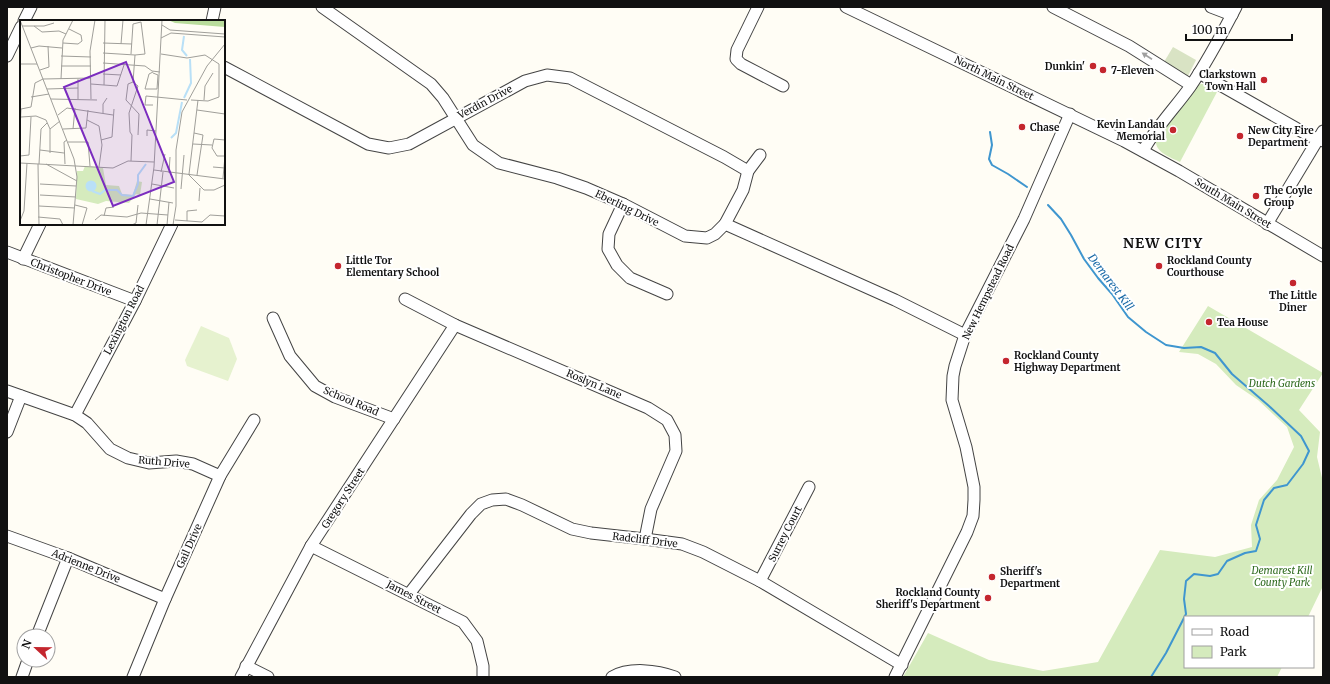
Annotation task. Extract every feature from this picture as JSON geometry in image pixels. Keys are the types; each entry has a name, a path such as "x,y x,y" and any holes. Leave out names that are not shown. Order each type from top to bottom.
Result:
{"street":[{"path":"24,20 31,7"},
{"path":"212,20 214,7"},
{"name":"Eberling Drive","path":"322,7 432,84 457,118 473,145 498,163 557,178 586,188 623,204 685,236 707,238 715,234 725,224"},
{"path":"758,7 737,50 736,59 741,64 783,86"},
{"name":"North Main Street","path":"846,7 1070,114 1143,151"},
{"path":"1053,7 1136,50 1191,86"},
{"path":"1143,151 1151,137 1191,86 1218,42 1234,11 1211,7"},
{"path":"7,56 20,31"},
{"name":"Verdin Drive","path":"225,69 368,144 389,148 409,144 524,81 546,75 570,78 724,157 748,171"},
{"path":"1199,73 1308,135 1322,137 1267,224"},
{"name":"New Hempstead Road","path":"895,677 967,532 972,516 974,487 966,447 952,400 953,376 965,335 1024,219 1070,114"},
{"name":"South Main Street","path":"1143,151 1323,256"},
{"path":"760,155 748,171 743,190 725,224 895,300 965,335"},
{"path":"623,204 609,234 608,249 617,265 630,278 667,294"},
{"path":"23,259 40,225"},
{"name":"Lexington Road","path":"75,415 135,301 172,225"},
{"name":"Christopher Drive","path":"7,252 135,301"},
{"name":"Roslyn Lane","path":"405,299 455,325 648,408 667,420 675,436 676,450 651,509 646,539"},
{"name":"School Road","path":"273,318 290,356 315,386 335,397 394,419"},
{"name":"Gregory Street","path":"242,677 246,666 311,546 455,325"},
{"name":"Ruth Drive","path":"7,391 75,415 87,423 110,449 128,458 149,463 176,461 193,464 220,476"},
{"path":"7,432 20,396"},
{"name":"Gail Drive","path":"133,677 165,599 220,476 254,420"},
{"name":"Surrey Court","path":"760,581 809,487"},
{"name":"Radcliff Drive","path":"409,594 471,514 482,504 492,500 506,499 522,504 572,529 590,533 682,544 703,552 760,581 902,665"},
{"name":"Adrienne Drive","path":"7,536 68,558 165,599"},
{"name":"James Street","path":"311,546 463,622 477,641 483,666 483,677"},
{"path":"40,628 68,558"},
{"path":"246,666 268,677"},
{"path":"612,677 619,673 642,670 675,677"}],"green space":[{"path":"1173,47 1196,60 1188,76 1164,62"},
{"path":"1204,84 1217,92 1180,162 1160,151 1156,144 1156,139 1198,85"},
{"name":"Demarest Kill County Park","path":"1208,306 1323,373 1299,410 1320,432 1317,457 1323,482 1323,586 1308,616 1184,616 1184,668 1282,668 1277,677 903,677 928,633 989,660 1043,671 1098,662 1160,550 1215,557 1252,547 1251,525 1259,500 1277,480 1294,447 1287,427 1258,400 1236,385 1216,364 1198,354 1179,352"},
{"path":"201,326 229,338 237,359 228,381 187,366 185,360"}],"waterway":[{"name":"Demarest Kill","path":"990,132 992,145 989,159 992,165 1027,187"},
{"name":"Demarest Kill","path":"1048,205 1061,219 1084,259 1128,317 1146,332 1166,345 1184,348 1201,347 1215,353 1232,374 1301,436 1309,451 1303,464 1287,485 1274,488 1264,500 1256,525 1260,539 1256,551 1245,553 1227,561 1218,574 1210,576 1194,574 1186,581 1184,599 1185,616"},
{"name":"Demarest Kill","path":"1151,677 1166,653 1184,618"}],"place":[{"name":"Dunkin'","path":"1093,66"},
{"name":"7-Eleven","path":"1103,70"},
{"name":"Clarkstown Town Hall","path":"1264,80"},
{"name":"Chase","path":"1022,127"},
{"name":"Kevin Landau Memorial","path":"1173,130"},
{"name":"New City Fire Department","path":"1240,136"},
{"name":"The Coyle Group","path":"1256,196"},
{"name":"Little Tor Elementary School","path":"338,266"},
{"name":"Rockland County Courthouse","path":"1159,266"},
{"name":"The Little Diner","path":"1293,283"},
{"name":"Tea House","path":"1209,322"},
{"name":"Rockland County Highway Department","path":"1006,361"},
{"name":"Sheriff's Department","path":"992,577"},
{"name":"Rockland County Sheriff's Department","path":"988,598"}],"district":[{"name":"NEW CITY","path":"1163,243"}],"park label":[{"name":"Dutch Gardens","path":"1282,383"}]}
